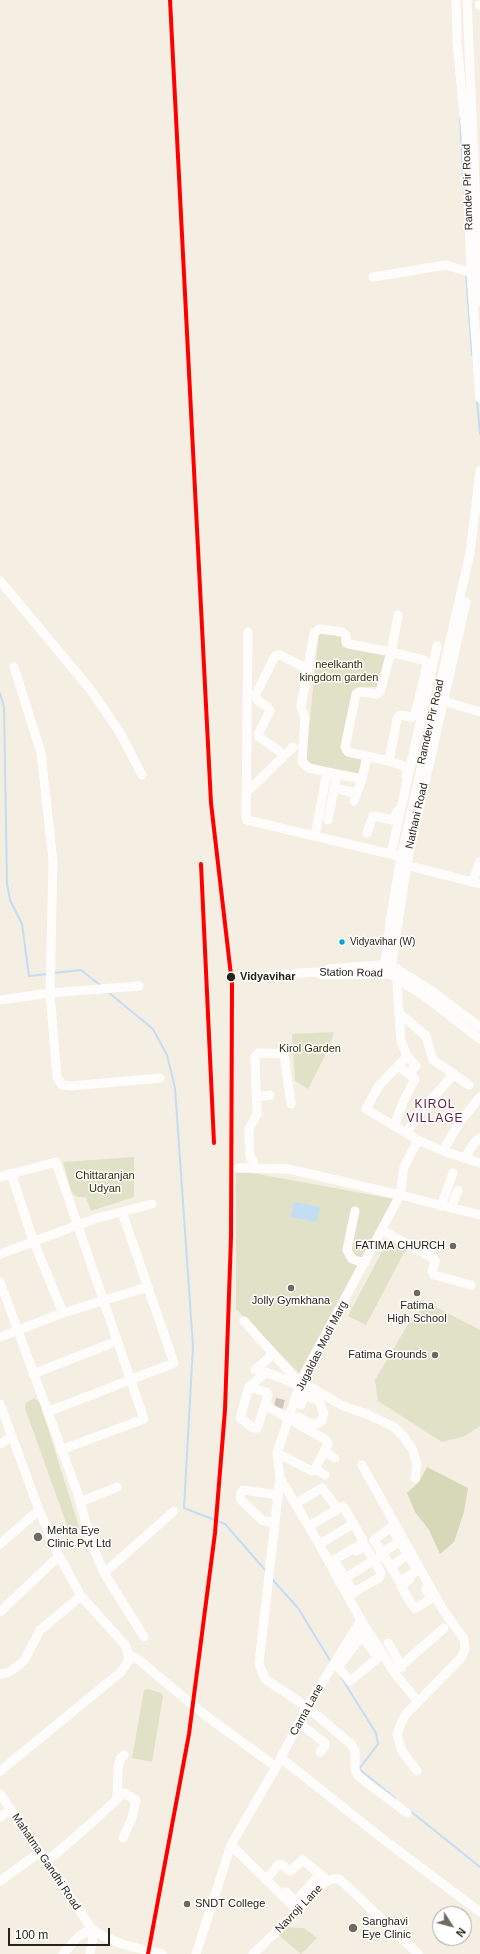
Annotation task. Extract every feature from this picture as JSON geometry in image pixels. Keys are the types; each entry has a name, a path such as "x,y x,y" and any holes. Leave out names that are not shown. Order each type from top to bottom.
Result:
{"street":[{"name":"Ramdev Pir Road","path":"456,0 458,50 470,150"},
{"path":"467,0 470,150 480,398"},
{"path":"458,50 469,49"},
{"path":"373,277 446,265 475,268"},
{"path":"475,268 480,301"},
{"path":"470,569 480,471"},
{"path":"480,518 440,700 480,712"},
{"path":"0,581 90,689 119,731 142,775"},
{"path":"367,833 373,816 391,820 396,817 408,768 389,761 348,752 345,748 356,694 361,692 377,694 380,692 391,652 398,615"},
{"path":"362,779 309,768 302,762 306,718 301,707 314,633 319,629 342,632 346,635 346,642 349,644 424,660 427,665 415,714 412,717 400,715 397,719 389,761"},
{"path":"248,632 246,793 246,817 248,821 391,854 404,861 476,883 480,862"},
{"path":"391,854 437,646"},
{"path":"279,751 259,737 258,734 270,709 257,700 256,694 274,658 277,656 280,655 308,670"},
{"path":"14,667 41,753 53,861 50,993 57,1077 62,1085 71,1086 160,1078"},
{"name":"Ramdev Pir Road","path":"409,1074 416,1066 408,1056 401,1041 399,1013 390,971 392,940 404,861 440,700"},
{"path":"246,793 292,747"},
{"path":"334,788 344,790 355,797 360,787 367,756"},
{"path":"411,766 424,769"},
{"path":"315,836 327,772"},
{"path":"328,820 337,774"},
{"path":"344,790 347,776"},
{"path":"390,971 432,991 480,1027"},
{"name":"Station Road","path":"273,975 316,972 322,974 390,971 480,1039"},
{"path":"0,1000 50,993 139,986"},
{"path":"399,1013 426,1036 433,1060 470,1085"},
{"path":"250,1168 253,1160 250,1157 249,1129 257,1114 256,1055 281,1052 286,1056 291,1104"},
{"path":"408,1056 378,1087 366,1108 418,1140 443,1151 480,1163"},
{"path":"394,1126 415,1080 398,1066"},
{"path":"406,1133 422,1110 454,1074"},
{"path":"257,1097 270,1095"},
{"path":"443,1151 459,1123 480,1097"},
{"path":"464,1158 475,1142 480,1138"},
{"name":"Jugaldas Modi Marg","path":"407,1813 358,1776 355,1770 355,1751 351,1744 307,1707 265,1679 259,1664 280,1478 277,1453 291,1409 300,1387 400,1195 404,1167 418,1140"},
{"path":"0,1177 56,1162 144,1419 61,1450"},
{"path":"238,1168 289,1169 447,1205 480,1215"},
{"path":"447,1205 453,1173"},
{"path":"11,1174 33,1240 63,1313"},
{"path":"447,1205 458,1190"},
{"path":"0,1254 33,1240 78,1225 152,1204"},
{"path":"356,1211 347,1250 352,1259 365,1263"},
{"path":"47,1412 174,1363 122,1212"},
{"path":"382,1231 433,1258 435,1261 432,1271 434,1275 471,1285"},
{"path":"0,1282 80,1502 90,1539 104,1573 144,1637"},
{"path":"0,1336 63,1313 148,1287"},
{"path":"244,1321 294,1376 300,1387 321,1404 324,1413 321,1422 314,1425 291,1409 269,1402"},
{"path":"33,1374 117,1341"},
{"path":"255,1370 273,1354"},
{"path":"249,1387 268,1393 269,1402 257,1428 253,1428 241,1420 240,1416 249,1387 266,1372 394,1427 404,1437 413,1450 417,1465 415,1478"},
{"path":"0,1404 39,1510 59,1556 81,1596 126,1646 129,1654 127,1665 121,1672 0,1771"},
{"path":"291,1409 326,1440 328,1444 315,1469"},
{"path":"0,1444 11,1437"},
{"path":"325,1452 335,1458"},
{"path":"277,1453 312,1471 315,1469 325,1475"},
{"path":"362,1465 419,1574 464,1639 465,1649 461,1658 406,1714 400,1723 397,1735 402,1751 417,1771"},
{"path":"280,1478 342,1580 350,1594 361,1620 385,1659 398,1670 418,1702"},
{"path":"80,1502 118,1488"},
{"path":"295,1504 322,1488 337,1502 307,1524"},
{"path":"275,1523 262,1520 240,1499 243,1490 278,1495"},
{"path":"307,1524 343,1506 363,1542 332,1564"},
{"path":"0,1544 39,1510"},
{"path":"104,1573 174,1511"},
{"path":"320,1543 354,1524"},
{"path":"401,1540 390,1528 374,1540 401,1581 416,1570 409,1554"},
{"path":"342,1580 383,1554 401,1540"},
{"path":"332,1564 363,1546 374,1560 381,1576 350,1594"},
{"path":"391,1566 409,1554"},
{"path":"0,1612 59,1556"},
{"path":"0,1674 8,1673 24,1661 40,1630 81,1596"},
{"path":"361,1620 362,1636 378,1659 350,1681 338,1667 362,1636"},
{"name":"Cama Lane","path":"196,1954 231,1845 281,1758 307,1707 361,1620"},
{"path":"398,1670 444,1628"},
{"path":"388,1642 398,1650"},
{"path":"398,1650 398,1670"},
{"path":"385,1659 398,1650"},
{"path":"129,1654 140,1661 201,1712 276,1767"},
{"path":"299,1723 325,1743 325,1746 320,1752"},
{"path":"117,1800 118,1769 120,1759 124,1755"},
{"path":"281,1758 480,1913"},
{"path":"46,1862 124,1793 136,1800 132,1818 123,1838"},
{"name":"Mahatma Gandhi Road","path":"0,1794 92,1929 114,1941 161,1953"},
{"path":"0,1817 10,1810"},
{"path":"231,1845 267,1878 298,1911"},
{"path":"0,1881 40,1852"},
{"path":"267,1878 278,1865 281,1864 290,1871 302,1860 328,1881"},
{"path":"294,1868 301,1874"},
{"path":"267,1878 295,1900 320,1874"},
{"name":"Navroji Lane","path":"253,1954 298,1911 323,1883 332,1879 339,1879 418,1954"},
{"path":"63,1954 79,1936 92,1929 93,1937 90,1954"}],"green space":[{"name":"neelkanth kingdom garden","path":"319,633 341,634 342,647 385,655 380,687 358,687 354,689 342,753 362,758 359,774 308,766 306,755"},
{"name":"Kirol Garden","path":"334,1032 330,1046 308,1089 295,1081 292,1034"},
{"name":"Chittaranjan Udyan","path":"134,1157 134,1197 91,1211 86,1197 77,1197 71,1191 63,1162"},
{"name":"Jolly Gymkhana","path":"236,1170 394,1199 299,1373 236,1309"},
{"path":"388,1240 406,1249 366,1325 348,1316"},
{"name":"Fatima Grounds","path":"432,1305 480,1330 480,1426 465,1436 442,1442 378,1401 375,1380 414,1314"},
{"path":"34,1398 40,1403 79,1527 75,1534 70,1534 25,1408 26,1403"},
{"path":"427,1467 468,1488 464,1512 454,1542 440,1554 429,1530 415,1512 407,1493 419,1482"},
{"path":"148,1689 161,1693 163,1696 152,1762 132,1758 144,1690"},
{"path":"282,1927 304,1928 317,1938 301,1954 276,1933"}],"water":[{"path":"294,1202 320,1207 317,1222 291,1217"}],"waterway":[{"path":"460,118 464,194"},
{"path":"466,274 472,355"},
{"path":"477,400 480,434"},
{"path":"0,693 4,707 7,884 10,900 22,924 29,976 48,974"},
{"path":"54,973 81,970 100,985"},
{"path":"108,992 153,1029 167,1055 175,1088 193,1346 184,1508 225,1524 266,1571"},
{"path":"271,1578 298,1608 331,1662"},
{"path":"341,1677 376,1733 378,1744 359,1769 395,1798"},
{"path":"409,1810 480,1867"}],"tunnel":[{"path":"275,1402 286,1405"}],"transit line":[{"path":"148,1954 189,1734 215,1533 225,1410 231,1237 232,984 211,803 170,0"},
{"path":"201,864 214,1143"}],"place":[{"name":"Vidyavihar (W)","path":"342,942"},
{"name":"Vidyavihar","path":"231,977"},
{"name":"FATIMA CHURCH","path":"453,1246"},
{"name":"Jolly Gymkhana","path":"291,1288"},
{"name":"Fatima High School","path":"417,1293"},
{"name":"Fatima Grounds","path":"435,1355"},
{"name":"Mehta Eye Clinic Pvt Ltd","path":"38,1537"},
{"name":"SNDT College","path":"187,1904"},
{"name":"Sanghavi Eye Clinic","path":"353,1928"}],"district":[{"name":"KIROL VILLAGE","path":"435,1112"}]}
